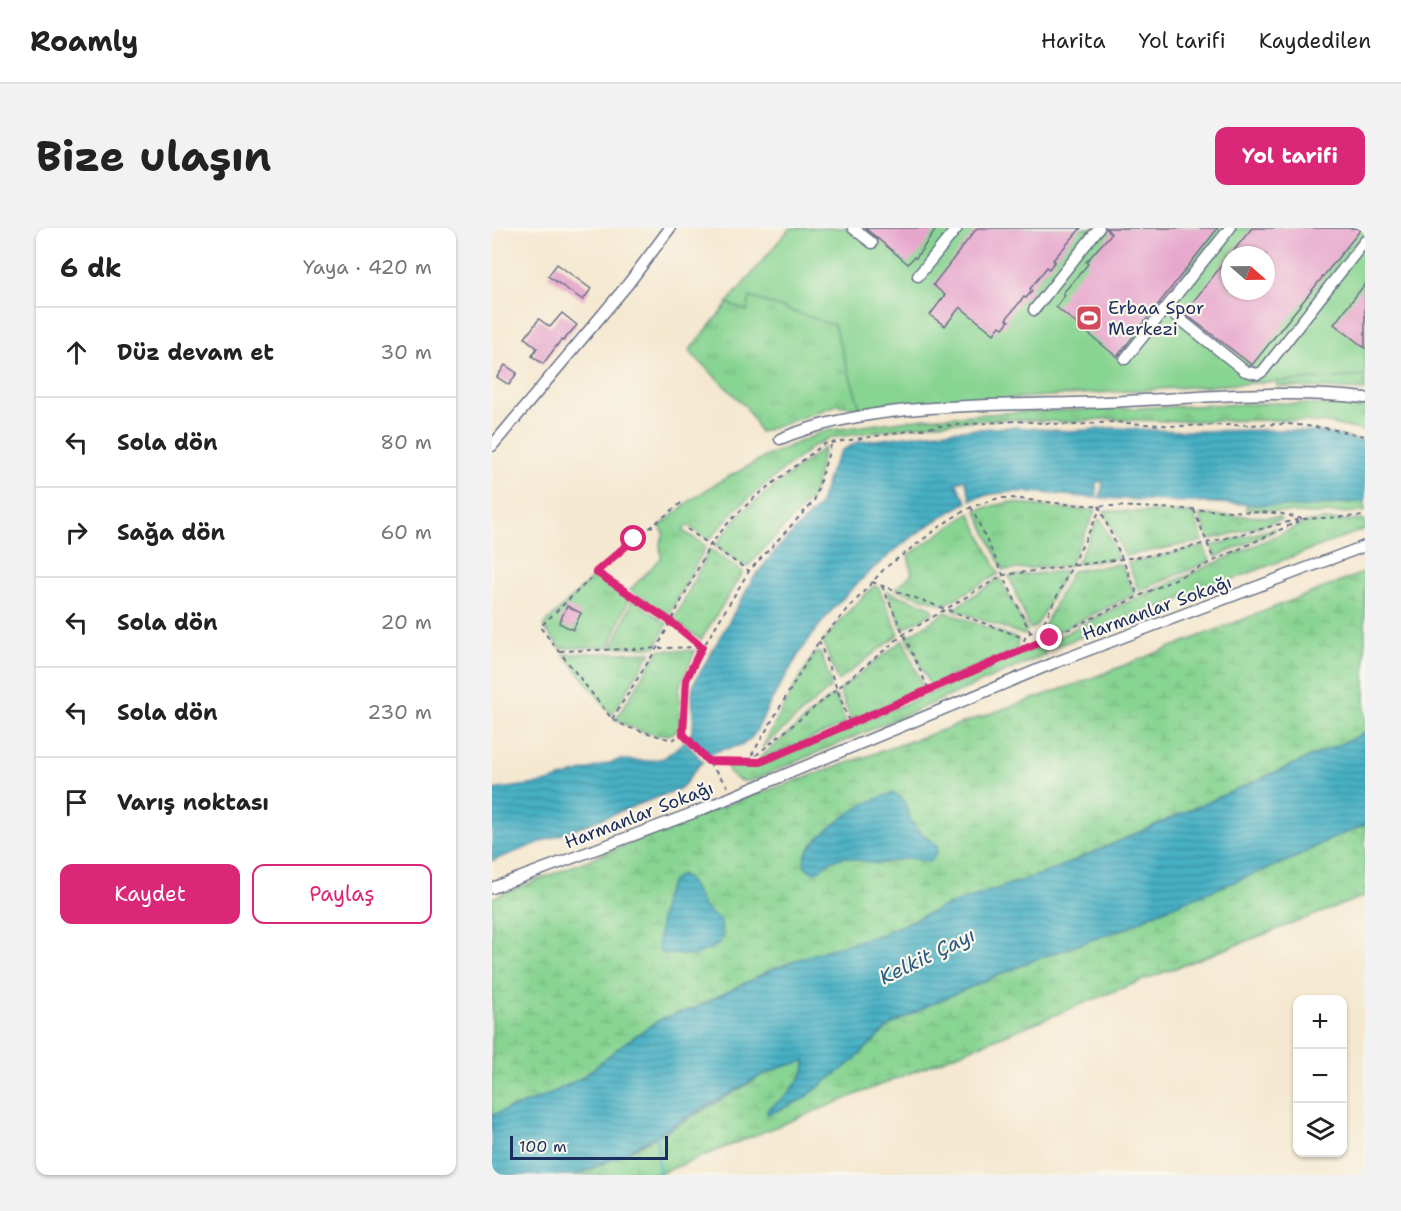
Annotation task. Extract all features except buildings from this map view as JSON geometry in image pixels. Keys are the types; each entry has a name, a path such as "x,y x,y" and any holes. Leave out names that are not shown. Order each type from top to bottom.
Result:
{"street":[{"path":"492,446 628,284 670,228"},
{"path":"853,228 872,243"},
{"path":"918,276 957,228"},
{"path":"1034,310 1099,228"},
{"path":"1125,359 1230,228"},
{"path":"1166,308 1245,371 1258,374 1263,371 1365,241"},
{"path":"780,439 826,424 962,407 1277,394 1365,398"},
{"name":"Harmanlar Sokağı","path":"492,888 735,796 1054,663 1365,546"}],"path":[{"path":"612,719 657,648 710,545 729,522 754,498 814,449 832,442 941,426 1017,422 1074,425 1112,422 1178,426 1288,424 1365,436"},
{"path":"681,503 596,572 540,627 612,719 662,739 678,739 683,734 686,680 702,647 749,571 814,501 832,442"},
{"path":"747,763 819,640 872,582 903,554 971,507 999,498 1010,498 1099,506 1278,513 1303,519"},
{"path":"1099,506 1138,595"},
{"path":"971,507 1030,632"},
{"path":"1040,630 1100,510"},
{"path":"1194,510 1214,561"},
{"path":"747,763 904,634 1003,575 1123,561 1303,519 1365,516"},
{"path":"708,761 760,762 1050,638 1303,519"},
{"path":"687,529 749,571"},
{"path":"596,572 670,621 702,647"},
{"path":"872,582 1024,638"},
{"path":"882,586 929,690"},
{"path":"1023,650 1024,638 1030,632 1040,630 1050,638"},
{"path":"819,640 850,724"},
{"path":"560,651 702,647"},
{"path":"683,734 708,761 735,796"}],"green space":[{"path":"790,228 845,228 924,403 860,408 837,405 760,432 746,407 689,351"},
{"name":"Erbaa Spor Merkezi","path":"790,228 1365,228 1365,376 860,408 834,325 750,297 747,311 727,303"},
{"path":"1365,376 1365,390 1277,386 1276,381"},
{"path":"1278,403 1365,407 1365,431 1327,423 1287,420 1106,419 1066,422 1003,419 937,423 829,438 812,447 755,493 734,511 709,540 687,525 683,531 706,546 668,616 630,590 661,558 660,543 664,534 660,526 687,503 715,484 769,455 824,431 926,418 1019,412"},
{"path":"824,448 813,496 747,567 715,546 742,512"},
{"path":"1365,501 1365,512 1312,514 1246,509 1246,504 1305,507"},
{"path":"1010,502 1063,509 1096,510 1069,566 1003,570 976,510"},
{"path":"1104,511 1193,513 1203,541 1125,556"},
{"path":"970,513 999,574 944,605 895,589 912,574 908,555"},
{"path":"1199,515 1279,517 1281,520 1209,540"},
{"path":"1101,519 1119,558 1076,564 1098,520"},
{"path":"1323,520 1365,520 1365,529 1044,651 1045,655 751,781 739,780 728,769 727,765 756,766 768,762 1043,645 1119,606 1305,523"},
{"path":"1275,528 1275,531 1216,557 1211,546"},
{"path":"1204,546 1210,561 1139,591 1128,563"},
{"path":"710,549 743,572 701,640 674,620"},
{"path":"1118,564 1122,566 1135,594 1051,635 1043,628 1072,571"},
{"path":"1066,571 1036,627 1030,629 1009,576"},
{"path":"1365,572 1365,733 1053,870 945,906 882,934 807,956 771,970 695,1008 661,1019 623,1044 583,1077 548,1095 492,1115 492,898 734,802 1076,684"},
{"path":"595,575 629,598 609,647 560,648 543,626"},
{"path":"1000,578 1027,631 1024,635 953,609"},
{"path":"874,586 879,588 899,634 838,681 823,642"},
{"path":"886,591 931,607 934,612 903,629"},
{"path":"633,599 667,624 656,647 613,647"},
{"path":"946,612 1018,639 1017,650 930,685 907,637"},
{"path":"903,640 924,688 851,720 840,692 842,688"},
{"path":"659,650 695,651 679,688 680,727 667,735 649,734 616,719"},
{"path":"651,652 612,715 564,654"},
{"path":"815,653 821,653 831,683 830,688 762,748 796,684"},
{"path":"833,695 837,697 846,724 761,760 760,758"},
{"path":"1365,825 1365,896 1112,992 656,1175 576,1175 651,1140 774,1069 785,1064 805,1061 805,1067 799,1080 789,1093 773,1106 781,1109 803,1099 853,1061 889,1026 929,1005 1034,960 1129,927 1153,914 1297,857 1324,842"}],"water":[{"path":"1012,427 1070,431 1114,428 1180,431 1284,430 1321,432 1365,441 1365,501 1305,507 1100,498 1103,482 1096,482 1097,498 1018,492 986,495 971,500 965,479 956,483 967,502 896,549 833,609 799,654 752,737 736,747 707,756 689,737 693,725 692,690 694,683 753,579 775,551 819,506 831,469 841,451 858,442 947,431"},
{"name":"Kelkit Çayı","path":"1365,733 1365,825 1324,842 1297,857 1153,914 1129,927 1034,960 929,1005 889,1026 853,1061 803,1099 772,1113 767,1114 767,1110 798,1082 805,1068 805,1061 758,1077 629,1151 576,1175 492,1175 492,1115 548,1095 583,1077 623,1044 661,1019 695,1008 771,970 807,956 882,934 945,906 1053,870"},
{"path":"685,741 703,762 679,789 492,861 492,790 544,783 619,760 649,761 664,758"},
{"path":"893,793 903,800 911,821 917,829 937,845 937,851 932,860 908,858 877,864 846,857 833,860 815,873 806,867 804,859 808,850 827,830 858,807"},
{"path":"681,874 692,884 705,908 720,919 723,936 720,944 694,956 660,953 658,945 665,896 674,879"}],"waterway":[{"path":"657,1132 659,1175"}],"place":[{"name":"Erbaa Spor Merkezi","path":"1089,318"}],"route":[{"path":"634,539 596,572 670,621 702,647 686,680 683,734 705,759 714,763 760,762 1050,638"}]}
